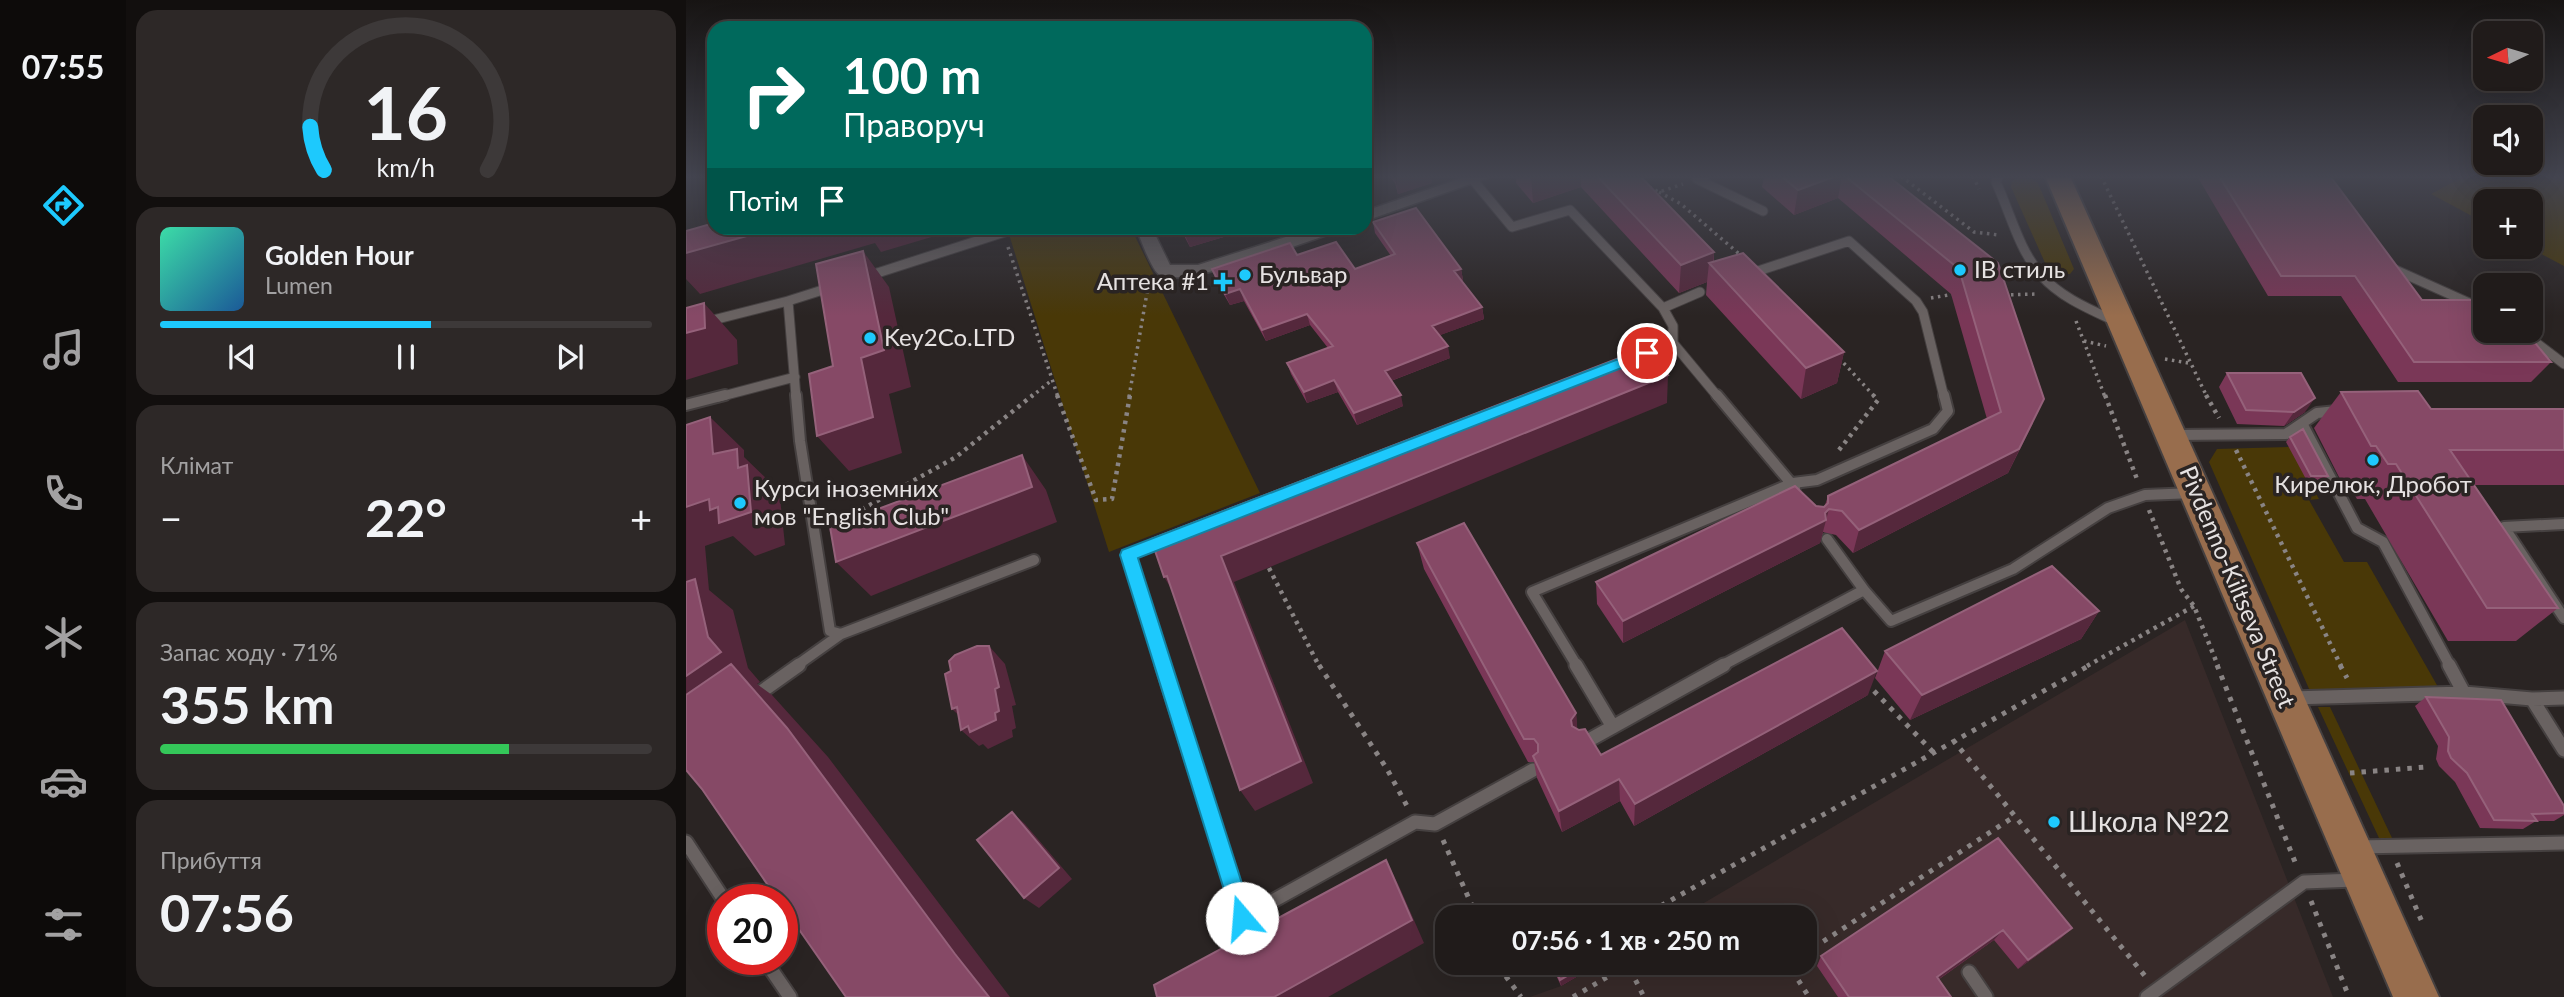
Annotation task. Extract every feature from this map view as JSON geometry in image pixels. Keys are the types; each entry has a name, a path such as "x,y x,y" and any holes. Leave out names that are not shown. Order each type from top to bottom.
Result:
{"main road":[{"name":"Pivdenno-Kiltseva Street","path":"2077,223 2416,997"}],"street":[{"path":"1147,235 1164,271 1199,270 1308,235"}],"lane":[{"path":"1509,223 1512,227 1527,223"},
{"path":"1582,223 1663,308 1673,326 1672,343 1795,488"},
{"path":"2015,223 2039,273 2082,306 2122,324"},
{"path":"855,280 994,235"},
{"path":"1613,727 1532,592 1816,480 1933,429 1948,411 1923,312 1916,301 1849,241 1738,278"},
{"path":"2380,256 2388,267 2473,305"},
{"path":"686,327 842,284"},
{"path":"1663,308 1700,292"},
{"path":"788,301 800,441 814,536 830,631 841,634"},
{"path":"1620,363 1672,343"},
{"path":"2537,343 2564,364"},
{"path":"686,405 794,377"},
{"path":"2171,435 2286,433 2303,425 2317,413 2351,410"},
{"path":"2303,425 2357,528 2383,542 2464,693"},
{"path":"1827,539 1864,590 1891,621 2012,569 2108,508 2145,495 2196,493"},
{"path":"2564,524 2504,527 2564,618"},
{"path":"1179,535 1128,555 1242,918 1415,822 1435,824 1532,770"},
{"path":"741,706 841,634 1034,560"},
{"path":"1582,744 1815,614 1864,590"},
{"path":"2285,698 2464,693 2532,699 2564,698"},
{"path":"2532,699 2564,750"},
{"path":"686,842 714,884"},
{"path":"2155,995 2304,882 2357,863 2564,843"},
{"path":"1969,972 1986,997"},
{"path":"775,975 790,997"}],"path":[{"path":"1703,223 1759,270"},
{"path":"1962,223 1974,232 1999,235"},
{"path":"1994,223 2004,246"},
{"path":"1004,235 1052,380 1096,500 1112,499 1147,282 1164,271"},
{"path":"1999,295 2041,294 2030,286"},
{"path":"2068,316 2078,323 2145,495 2154,526 2181,589 2194,606 2349,997"},
{"path":"1816,480 1878,400 1832,350"},
{"path":"814,536 956,457 1052,380"},
{"path":"1269,568 1325,677 1387,769 1415,822"},
{"path":"1662,905 2194,606"},
{"path":"1874,691 1933,752"},
{"path":"1953,740 2155,995"},
{"path":"2346,774 2426,767"},
{"path":"1817,945 2015,816"},
{"path":"1435,824 1472,905"},
{"path":"1573,997 1628,965 1644,997"},
{"path":"1505,975 1521,997"},
{"path":"1795,975 1809,997"}],"shaded area":[{"path":"2027,223 2055,223 2074,269 2070,274 2059,274 2046,265"},
{"path":"2543,223 2564,223 2564,266 2543,255"},
{"path":"1009,235 1134,235 1260,493 1109,552"},
{"path":"2290,447 2319,499 2309,500 2344,562 2367,562 2438,687 2310,691 2209,462 2217,449"},
{"name":"Школа №22","path":"2185,620 2333,997 1530,997 1561,986 1581,975 1817,975 1817,905 1700,905"},
{"path":"2318,707 2330,707 2392,838 2379,838"}],"building":[{"path":"1373,223 1427,223 1461,269 1454,271 1482,307 1432,326 1448,346 1385,371 1401,395 1354,413 1334,380 1304,392 1287,363 1333,346 1307,314 1262,330 1240,289 1225,294 1212,269 1290,243 1297,255 1336,242 1355,269 1395,254"},
{"path":"1641,223 1685,223 1714,252 1681,265"},
{"path":"1902,223 1947,223 1998,263 2044,399 2019,449 1859,530 1842,511 1829,509 1825,513 1826,520 1623,621 1596,582 1795,486 1816,506 1824,507 1828,503 1828,496 2001,412 1959,269"},
{"path":"2248,223 2365,223 2422,300 2473,300 2473,343 2535,343 2551,362 2414,362 2355,276 2281,276"},
{"path":"707,225 707,235 750,235 686,253 686,231"},
{"path":"863,251 884,350 861,358 873,417 817,436 809,374 833,366 816,264"},
{"path":"1743,253 1844,352 1806,368 1709,263"},
{"path":"704,303 705,328 686,333 686,308"},
{"path":"1645,348 1668,375 1221,556 1301,761 1240,790 1167,576 1164,577 1151,539"},
{"path":"2227,373 2301,373 2315,398 2294,412 2246,410"},
{"path":"2418,391 2431,409 2564,409 2564,450 2450,450 2558,608 2487,608 2396,464 2388,464 2376,446 2371,446 2341,392"},
{"path":"710,417 713,454 737,449 738,468 747,465 751,512 719,523 718,507 710,510 709,499 686,507 686,425"},
{"path":"2303,429 2328,476 2311,476 2290,437"},
{"path":"1022,455 1032,487 836,562 830,527"},
{"path":"1464,523 1576,713 1571,720 1572,726 1579,730 1585,729 1601,755 1842,628 1877,671 1635,804 1619,779 1559,811 1533,756 1538,752 1538,744 1534,739 1524,739 1417,543"},
{"path":"2052,566 2099,611 1922,695 1885,651"},
{"path":"695,579 708,637 721,652 686,676 686,582"},
{"path":"977,646 989,646 999,687 995,689 999,711 995,713 996,720 970,732 968,726 961,730 957,707 952,709 945,674 951,671 949,661 955,655"},
{"path":"731,664 787,728 989,997 846,997 798,928 798,884 767,884 686,770 686,695"},
{"path":"2426,697 2501,700 2564,806 2564,813 2532,814 2537,821 2494,820 2467,773 2451,758 2448,751 2449,737"},
{"path":"1012,812 1059,868 1024,898 977,840"},
{"path":"1998,838 2072,928 2028,960 2003,930 1937,977 1951,997 1849,997 1821,956"},
{"path":"1386,860 1412,920 1274,997 1157,997 1154,985"}],"place":[{"name":"ІВ стиль","path":"1960,270"},
{"name":"Бульвар","path":"1245,275"},
{"name":"Аптека #1","path":"1223,282"},
{"name":"Key2Co.LTD","path":"870,338"},
{"name":"Кирелюк, Дробот","path":"2373,460"},
{"name":"Курси іноземних мов \"English Club\"","path":"740,503"},
{"name":"Школа №22","path":"2054,822"}],"route":[{"path":"1242,918 1128,555 1647,353"}]}
